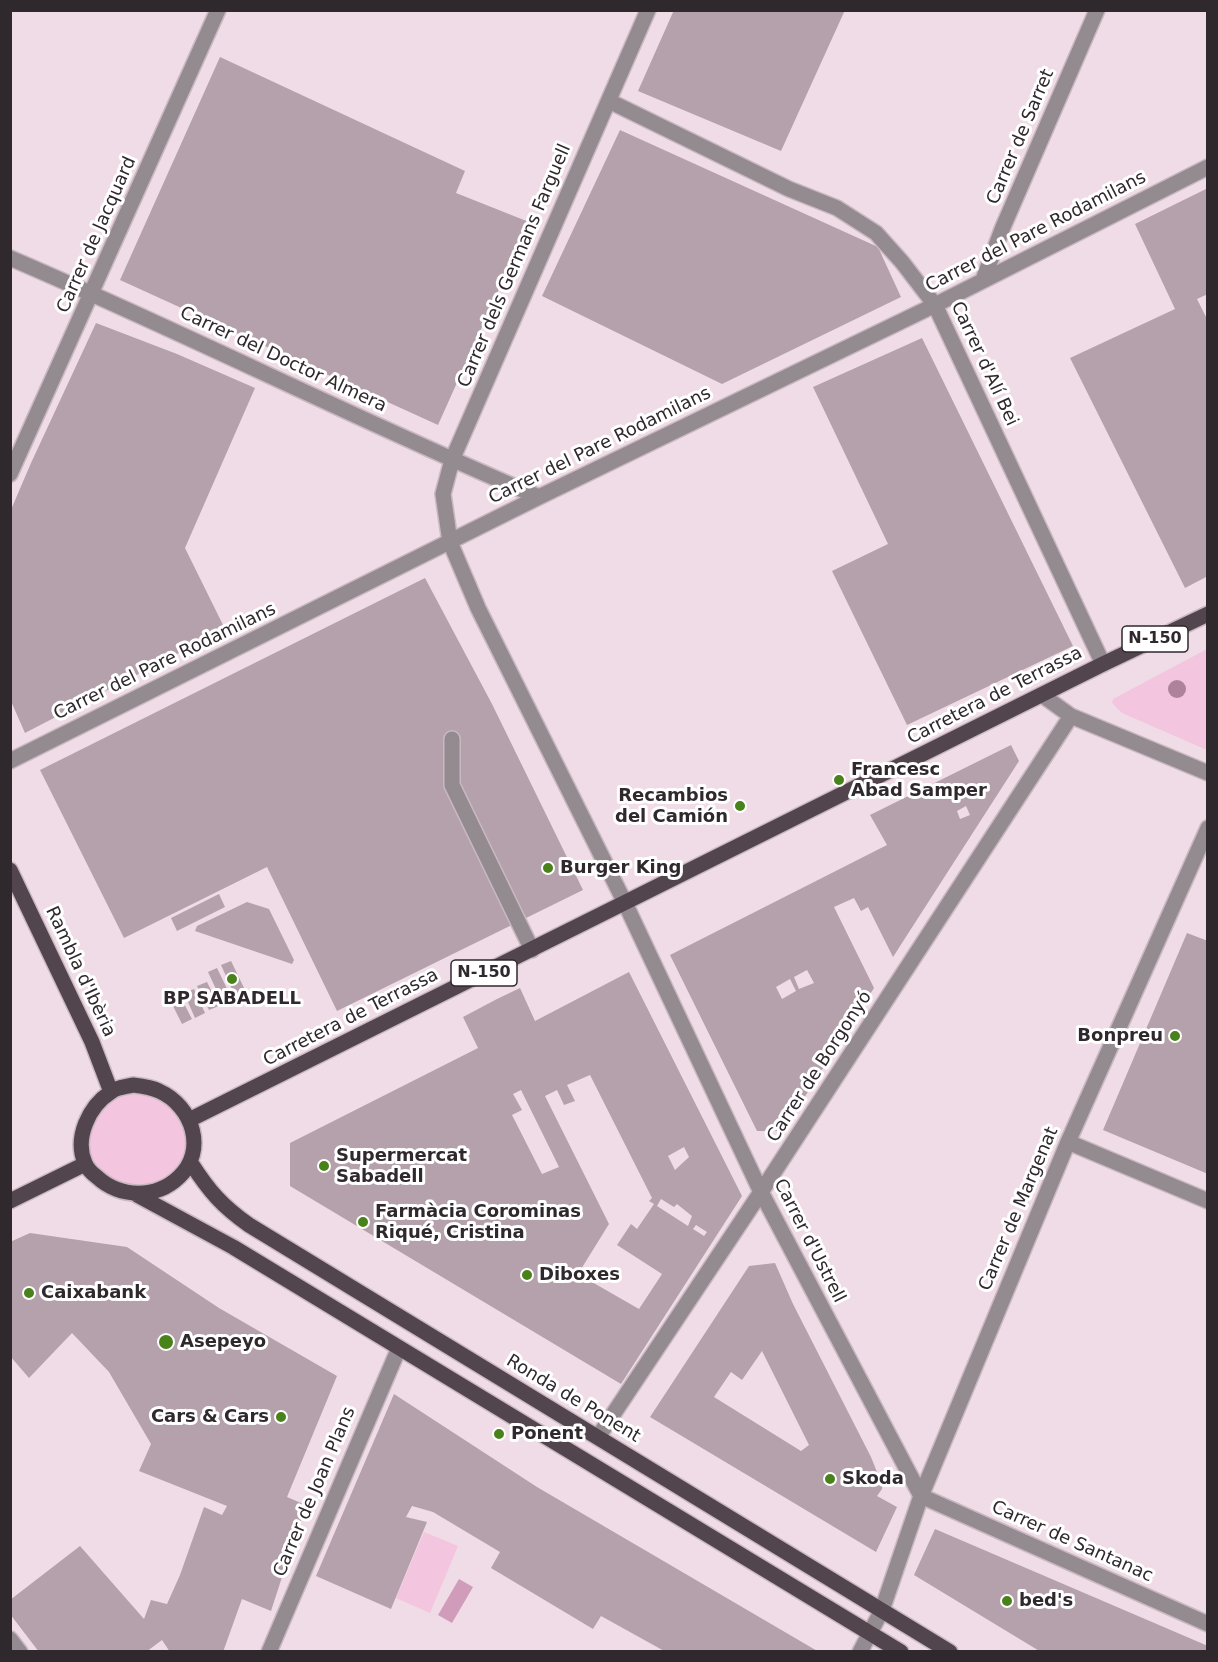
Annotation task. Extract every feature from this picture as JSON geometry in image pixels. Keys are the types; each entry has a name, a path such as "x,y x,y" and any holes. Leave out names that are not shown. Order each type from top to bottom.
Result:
{"main road":[{"name":"Carretera de Terrassa","path":"189,1120 1103,664 1208,614"},
{"name":"Rambla d'Ibèria","path":"10,870 92,1042 111,1092"},
{"path":"137,1195 171,1185 191,1164 194,1135 181,1107 170,1097 159,1091 133,1085 111,1092 96,1106 84,1127 81,1144 85,1164 105,1184 137,1195 233,1247 901,1652"},
{"path":"10,1201 85,1164"},
{"name":"Ronda de Ponent","path":"191,1164 225,1208 249,1225 950,1652"}],"street":[{"name":"Carrer de Jacquard","path":"10,474 218,10"},
{"name":"Carrer dels Germans Farguell","path":"450,542 443,494 452,460 648,10"},
{"name":"Carrer de Sarret","path":"983,280 1003,227 1097,10"},
{"name":"Carrer d'Alí Bei","path":"609,101 789,189 837,208 876,233 902,262 935,304 1103,664"},
{"name":"Carrer del Pare Rodamilans","path":"10,761 1208,167"},
{"name":"Carrer del Doctor Almera","path":"10,258 92,293 452,460 539,497"},
{"path":"450,542 478,608 626,903"},
{"path":"1042,695 1071,716 1208,773"},
{"name":"Carrer de Borgonyó","path":"598,1437 761,1192 1071,716"},
{"path":"452,739 452,785 532,950"},
{"name":"Carrer de Margenat","path":"860,1652 882,1610 921,1496 1068,1142 1208,828"},
{"name":"Carrer d'Ustrell","path":"626,903 761,1192 921,1496"},
{"path":"1068,1142 1208,1201"},
{"name":"Carrer de Joan Plans","path":"269,1652 399,1348"},
{"name":"Carrer de Santanac","path":"921,1496 1208,1624"},
{"path":"10,1639 20,1652"}],"shaded area":[{"path":"1207,649 1207,750 1122,713 1112,703 1113,699"},
{"path":"110,1086 177,1096 193,1146 174,1179 138,1193 89,1167 86,1111"},
{"path":"424,1532 458,1546 430,1613 396,1598"},
{"path":"459,1579 473,1587 452,1623 438,1615"}],"building":[{"path":"674,10 845,10 781,151 638,91"},
{"path":"220,57 465,171 456,193 529,222 438,425 120,280"},
{"path":"620,130 878,247 901,297 722,384 542,296"},
{"path":"1208,188 1208,294 1197,299 1208,321 1208,576 1185,588 1070,358 1175,309 1135,224"},
{"path":"96,323 177,354 255,388 185,548 225,629 25,733 10,699 10,512"},
{"path":"922,338 1073,646 907,725 832,571 888,544 813,387"},
{"path":"425,578 492,704 583,890 337,1011 267,867 124,938 40,770"},
{"path":"1011,745 1019,761 893,957 868,907 861,911 854,898 834,907 874,988 783,1131 757,1131 670,955 887,845 870,815","holes":["966,806 970,815 960,819 957,811","807,970 814,983 799,989 794,977","790,979 796,991 782,999 776,987"]},
{"path":"219,894 225,907 177,931 171,918"},
{"path":"247,902 269,909 294,960 292,964 195,931 197,926"},
{"name":"Bonpreu","path":"1187,933 1208,941 1208,1174 1103,1130"},
{"path":"231,961 246,992 236,998 221,965"},
{"path":"217,968 232,999 223,1004 208,972"},
{"path":"629,972 742,1196 621,1384 290,1186 290,1143 478,1048 463,1017 520,988 535,1021","holes":["590,1075 652,1198 649,1201 654,1204 637,1229 631,1224 617,1245 662,1274 639,1309 578,1274 609,1224 545,1096 557,1090 564,1105 575,1101 567,1085","521,1090 559,1167 542,1174 512,1115 522,1110 513,1094","684,1147 689,1157 675,1170 668,1156","661,1199 674,1207 677,1204 692,1216 688,1226 657,1206","696,1225 707,1232 704,1236 693,1229"]},
{"path":"207,982 219,1006 209,1010 197,986"},
{"path":"194,989 205,1013 195,1018 184,993"},
{"path":"180,996 192,1019 182,1024 170,1000"},
{"path":"30,1233 127,1247 219,1308 337,1376 287,1497 308,1506 299,1525 271,1611 242,1599 223,1652 170,1652 162,1640 146,1652 39,1652 10,1614 10,1600 80,1546 144,1619 151,1600 167,1604 180,1575 204,1507 222,1515 227,1506 139,1471 151,1444 109,1372 72,1333 29,1378 10,1356 10,1242"},
{"path":"775,1263 793,1304 883,1480 882,1489 877,1496 897,1507 876,1552 650,1417 749,1266","holes":["762,1351 809,1445 801,1451 714,1397 731,1372 742,1380"]},
{"path":"394,1394 537,1487 819,1652 666,1652 601,1616 593,1629 491,1568 500,1552 433,1512 412,1506 406,1517 427,1522 391,1609 316,1576"},
{"path":"935,1529 1208,1646 1208,1652 1041,1652 914,1575"}],"place":[{"name":"Francesc Abad Samper","path":"839,780"},
{"name":"Recambios del Camión","path":"740,806"},
{"name":"Burger King","path":"548,868"},
{"name":"BP SABADELL","path":"232,979"},
{"name":"Bonpreu","path":"1175,1036"},
{"name":"Supermercat Sabadell","path":"324,1166"},
{"name":"Farmàcia Corominas Riqué, Cristina","path":"363,1222"},
{"name":"Diboxes","path":"527,1275"},
{"name":"Caixabank","path":"29,1293"},
{"name":"Asepeyo","path":"166,1342"},
{"name":"Cars & Cars","path":"281,1417"},
{"name":"Ponent","path":"499,1434"},
{"name":"Skoda","path":"830,1479"},
{"name":"bed's","path":"1007,1601"}]}
